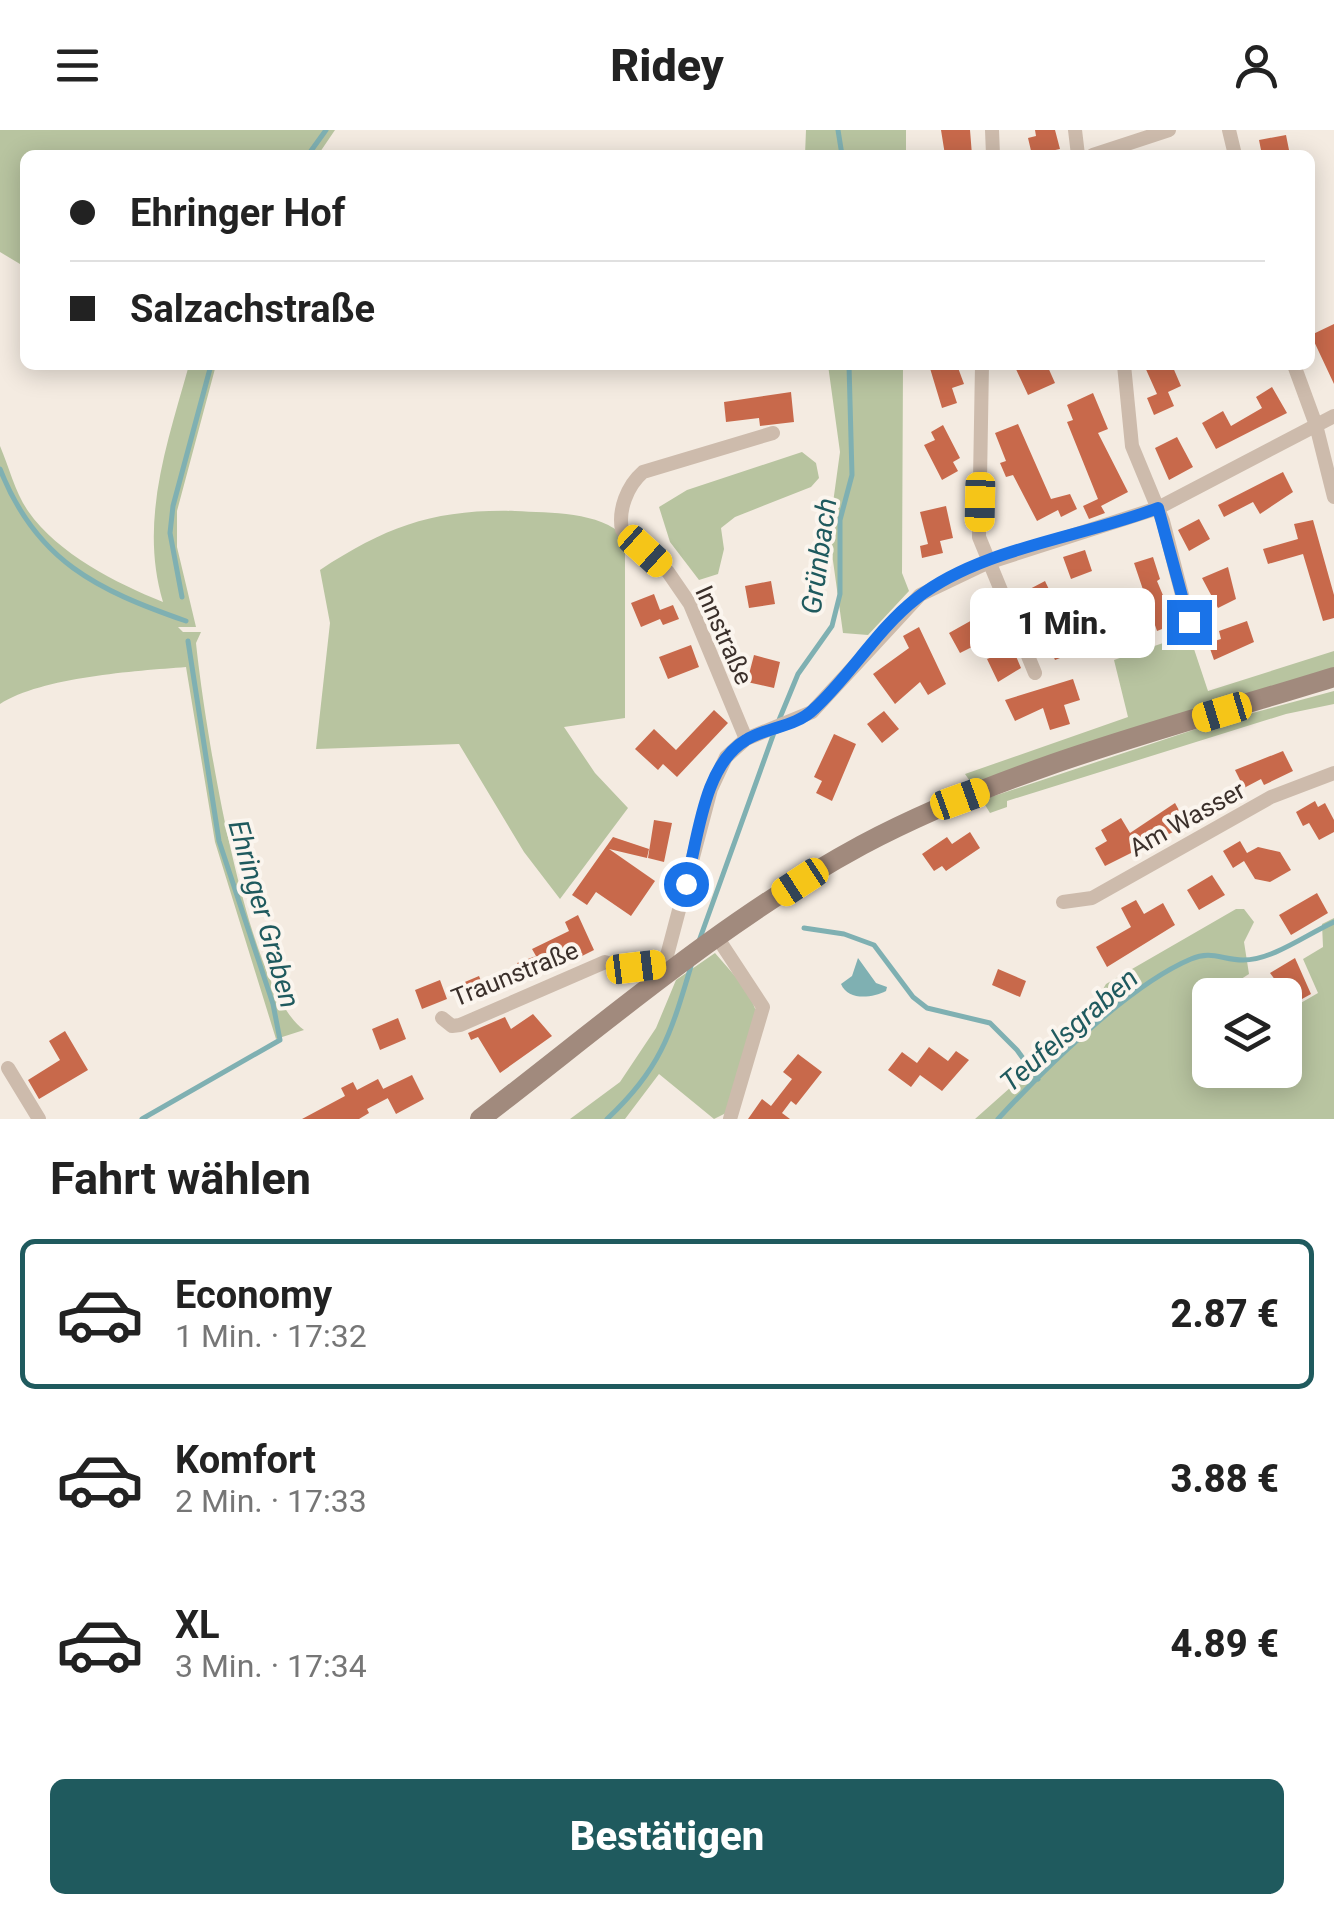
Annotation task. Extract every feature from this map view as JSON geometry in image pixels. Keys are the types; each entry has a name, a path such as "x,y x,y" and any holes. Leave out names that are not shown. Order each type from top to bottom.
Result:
{"main road":[{"path":"480,1119 670,968 819,869 960,799 1334,677"}],"street":[{"path":"1108,150 1165,131"},
{"path":"982,370 979,537 1035,672"},
{"path":"1124,370 1127,426 1158,508 1189,622"},
{"path":"1296,370 1316,425 1334,497"},
{"path":"670,968 711,790 726,757 746,740 794,722 817,707 920,596 987,562 1158,508 1334,416"},
{"name":"Innstraße","path":"746,740 690,604 668,572 622,530 621,516 635,479 643,472 773,433"},
{"name":"Am Wasser","path":"1064,902 1092,898 1271,797 1334,774"},
{"path":"713,941 763,1006 730,1119"},
{"name":"Traunstraße","path":"442,1018 452,1026 460,1025 605,962 622,968 670,968"},
{"path":"8,1068 39,1119"}],"green space":[{"path":"0,130 335,130 321,150 20,150 20,264 0,252"},
{"path":"806,130 906,130 906,150 805,150"},
{"path":"188,370 215,370 177,511 177,547 196,627 178,627 183,632 201,632 196,643 208,730 246,909 263,963 283,1004 304,1030 276,1039 215,842 186,667 64,681 0,704 0,446 23,504 55,541 108,576 163,602 154,542 165,454"},
{"path":"829,370 903,370 902,573 909,591 868,635 843,633 829,532 840,452"},
{"path":"802,452 816,463 819,478 811,487 735,517 721,528 724,549 718,574 699,580 670,542 659,507 687,490"},
{"path":"515,511 588,518 625,537 625,718 564,727 595,773 628,808 560,899 524,852 459,744 316,749 330,623 320,570 367,542 413,523 460,513"},
{"path":"1189,634 1208,691 1334,651 1334,668 972,784 965,774 1128,717 1114,660"},
{"path":"1334,691 1334,704 1286,714 1007,801 1007,807 990,813 982,800 1208,725"},
{"path":"1236,909 1244,909 1254,922 1244,942 1249,974 1243,978 1192,978 1192,1088 1302,1088 1302,1002 1318,993 1303,959 1323,947 1322,924 1334,918 1334,1119 975,1119 1084,1022 1106,984"},
{"path":"715,953 748,991 756,1011 726,1113 714,1119 659,1074 625,1119 570,1119 620,1082 656,1028 676,980"}],"water":[{"path":"858,958 876,983 887,987 886,991 861,996 844,989 841,984 852,976"}],"building":[{"path":"941,130 970,130 972,150 944,150"},
{"path":"1035,130 1055,130 1060,149 1031,150 1028,138 1036,136"},
{"path":"1286,135 1289,150 1261,150 1259,140"},
{"path":"1334,324 1334,384 1315,344 1315,333"},
{"path":"931,370 959,370 964,384 952,388 957,403 942,408"},
{"path":"1016,370 1049,370 1055,383 1028,395"},
{"path":"1146,370 1174,370 1181,386 1168,392 1174,406 1154,415 1147,398 1157,394"},
{"path":"1272,387 1287,413 1216,449 1202,423 1223,411 1231,426 1262,408 1256,397"},
{"path":"791,392 794,422 760,426 759,418 726,422 724,402"},
{"path":"1093,393 1108,429 1098,433 1128,492 1101,506 1105,513 1089,519 1083,506 1098,499 1067,422 1073,420 1067,405"},
{"path":"1018,424 1051,499 1070,494 1077,509 1061,517 1058,510 1037,521 1013,475 1006,477 1000,463 1006,461 995,433"},
{"path":"943,425 960,458 953,462 958,471 942,480 924,445 935,440 931,432"},
{"path":"1177,437 1193,467 1169,480 1155,448"},
{"path":"1283,472 1293,492 1260,514 1253,502 1224,517 1218,505"},
{"path":"946,506 953,538 940,541 943,553 922,558 920,546 928,544 920,512"},
{"path":"1199,519 1210,539 1189,551 1178,530"},
{"path":"1313,520 1334,595 1334,618 1323,621 1303,554 1268,564 1263,549 1298,539 1294,524"},
{"path":"1085,550 1092,571 1071,579 1063,557"},
{"path":"1153,557 1160,579 1157,581 1175,624 1157,631 1134,563"},
{"path":"1228,567 1236,599 1218,608 1202,578"},
{"path":"771,581 775,604 749,608 745,586"},
{"path":"1045,581 1056,604 1038,614 1026,591"},
{"path":"654,594 660,610 673,605 679,619 663,625 660,619 641,627 631,603"},
{"path":"990,610 1002,632 960,653 949,633"},
{"path":"1247,621 1254,642 1214,660 1208,643 1221,639 1219,631"},
{"path":"919,627 946,684 928,695 920,682 895,704 873,674 909,648 903,636"},
{"path":"1064,628 1080,650 1055,660 1045,636"},
{"path":"691,645 699,667 668,679 659,657"},
{"path":"1013,649 1021,668 998,682 987,659"},
{"path":"754,655 780,662 774,688 747,682"},
{"path":"1073,679 1080,700 1064,705 1070,724 1050,730 1043,708 1015,721 1005,700"},
{"path":"714,710 728,723 677,777 663,764 658,770 635,749 654,729 676,750"},
{"path":"884,711 899,729 882,743 867,724"},
{"path":"834,734 856,744 832,801 816,793 822,781 814,777"},
{"path":"1283,751 1293,771 1264,785 1261,779 1244,788 1235,770"},
{"path":"1315,801 1318,807 1325,803 1334,820 1334,832 1319,840 1309,823 1303,826 1296,812"},
{"path":"1175,803 1187,825 1105,866 1095,848 1107,841 1101,830 1121,818 1130,833"},
{"path":"654,820 672,823 664,862 648,858"},
{"path":"970,832 980,848 946,871 942,866 934,871 922,854 947,837 952,844"},
{"path":"613,837 649,849 647,858 609,849 655,881 631,916 596,892 587,905 572,895"},
{"path":"1240,841 1247,853 1258,847 1280,852 1291,870 1270,882 1255,879 1244,861 1233,868 1223,851"},
{"path":"1212,875 1225,895 1199,910 1187,890"},
{"path":"1317,893 1328,913 1291,935 1279,915"},
{"path":"1136,900 1144,914 1163,903 1175,925 1107,967 1096,947 1131,927 1121,908"},
{"path":"578,915 594,950 544,975 542,969 523,977 517,963 536,956 532,949 569,931 565,922"},
{"path":"1295,958 1311,994 1302,999 1302,978 1274,978 1270,973"},
{"path":"998,969 1026,981 1020,997 992,985"},
{"path":"479,976 487,995 462,1006 453,987"},
{"path":"440,980 447,999 422,1009 415,990"},
{"path":"533,1014 552,1036 500,1073 478,1037 471,1040 468,1033 505,1017 511,1029"},
{"path":"398,1018 406,1039 380,1050 372,1029"},
{"path":"65,1031 88,1070 39,1099 28,1080 60,1060 49,1041"},
{"path":"929,1047 948,1061 956,1051 969,1060 942,1091 920,1075 911,1087 888,1070 902,1052 917,1063"},
{"path":"798,1054 822,1072 796,1105 791,1101 782,1113 790,1119 748,1119 762,1099 771,1106 792,1079 783,1072"},
{"path":"412,1075 424,1099 396,1114 383,1089"},
{"path":"378,1079 388,1098 367,1109 369,1113 359,1119 302,1119 345,1096 341,1088 353,1082 357,1090"}],"waterway":[{"name":"Ehringer Graben","path":"312,150 326,130"},
{"name":"Grünbach","path":"838,130 841,150"},
{"name":"Ehringer Graben","path":"182,597 170,533 173,506 210,370"},
{"name":"Grünbach","path":"779,720 798,674 832,626 840,594 840,520 852,475 849,370"},
{"path":"0,469 32,527 73,568 124,597 186,621"},
{"name":"Ehringer Graben","path":"142,1119 280,1040 273,1004 219,841 188,641"},
{"name":"Grünbach","path":"699,941 775,730"},
{"name":"Teufelsgraben","path":"998,1119 1088,1030 1167,971 1205,955 1243,960 1266,956 1334,922"},
{"path":"804,928 844,934 874,945 913,997 927,1008 990,1023 1038,1079"},
{"name":"Grünbach","path":"607,1119 640,1083 662,1049 691,966"}],"route":[{"path":"686,884 711,790 726,757 746,740 812,712 894,618 934,586 987,562 1158,508 1189,622"}]}
